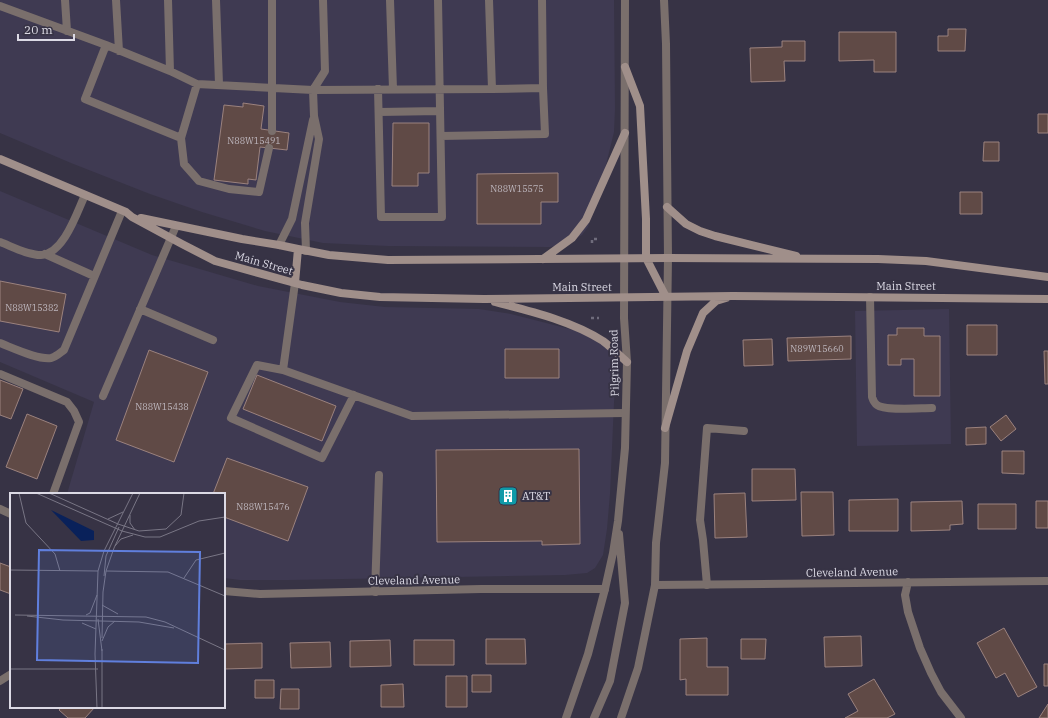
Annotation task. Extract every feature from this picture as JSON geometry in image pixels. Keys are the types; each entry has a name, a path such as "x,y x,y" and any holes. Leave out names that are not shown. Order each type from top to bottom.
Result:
{"main road":[{"path":"625,66 640,106 646,219 646,258 666,297"},
{"path":"543,259 572,238 586,220 625,133"},
{"name":"Main Street","path":"0,159 126,212 132,217 170,238 215,261 295,283 341,293 380,297 484,299 733,296 1048,299"},
{"path":"667,207 686,224 700,231 810,259"},
{"name":"Main Street","path":"132,217 329,255 388,260 625,258 878,259 926,261 1048,277"},
{"path":"295,283 302,250"},
{"path":"665,428 687,351 703,313 716,301 733,296"},
{"path":"484,299 545,315 582,330 603,342 626,362"}],"street":[{"path":"11,0 11,10"},
{"path":"65,0 67,31"},
{"path":"116,0 119,51"},
{"path":"168,0 170,71"},
{"path":"216,0 219,84"},
{"path":"272,0 272,131"},
{"path":"302,250 319,139 314,116 313,90 325,71 323,0"},
{"path":"390,0 392,89"},
{"path":"378,89 381,217 442,217 438,0"},
{"path":"489,0 492,89"},
{"path":"441,136 545,134 542,0"},
{"name":"Pilgrim Road","path":"566,718 588,654 613,553 618,521 624,455 626,362 624,318 625,0"},
{"path":"621,718 638,668 656,586 656,542 665,463 666,297 668,258 666,44 664,0"},
{"path":"0,6 106,45 170,71 197,84 313,90 543,88"},
{"path":"106,45 85,99 181,138"},
{"path":"197,84 181,138 184,164 199,181 228,189 259,192 269,148"},
{"path":"379,112 440,111"},
{"path":"279,245 292,220 314,116"},
{"path":"0,242 27,252 40,255 46,254 60,244 67,236 85,195"},
{"path":"0,343 39,358 51,358 60,354 64,350 122,211"},
{"path":"103,396 176,226"},
{"path":"46,254 94,276"},
{"path":"283,370 295,283"},
{"path":"870,297 872,397 874,403 877,406 887,408 932,408"},
{"path":"140,309 213,340"},
{"path":"354,395 322,458 231,418 257,365 283,370 354,395 412,416 625,413"},
{"path":"0,374 67,402 74,410 79,422 53,493"},
{"path":"707,585 700,520 707,428 744,431"},
{"path":"375,592 380,475"},
{"path":"0,510 10,514"},
{"path":"594,718 610,681 625,603 618,521"},
{"name":"Cleveland Avenue","path":"656,586 1048,581"},
{"path":"908,582 905,595 908,612 920,648 941,692 961,718"},
{"name":"Cleveland Avenue","path":"225,591 260,594 481,589 605,589"},
{"path":"0,681 10,675"}],"path":[{"path":"592,244 592,239 597,239"}],"shaded area":[{"path":"0,0 614,0 614,132 603,177 588,227 582,235 562,245 550,247 388,246 323,243 265,231 202,212 150,194 0,133"},
{"path":"0,191 152,255 258,286 340,302 385,307 479,309 511,314 597,336 607,344 614,359 615,380 610,494 603,555 595,568 587,573 565,575 289,580 240,580 225,578 225,493 67,493 94,402 0,362"},
{"path":"949,309 951,444 857,446 855,311"}],"building":[{"path":"948,29 966,29 965,51 938,51 938,36 948,36"},
{"path":"839,32 896,32 896,72 874,72 874,60 839,61"},
{"path":"782,41 805,41 805,61 784,61 785,81 751,82 750,48 782,47"},
{"path":"243,103 264,106 261,129 289,133 287,150 260,147 256,180 248,179 248,184 214,180 224,105 243,107"},
{"path":"1038,114 1048,114 1048,133 1038,133"},
{"path":"393,123 429,123 429,173 418,173 418,186 392,186"},
{"path":"984,142 999,142 999,161 983,161"},
{"path":"558,173 558,202 541,202 541,224 477,224 477,174"},
{"path":"960,192 982,192 982,214 960,214"},
{"path":"0,281 66,294 59,332 0,321"},
{"path":"967,325 997,325 997,355 967,355"},
{"path":"897,328 924,328 924,336 940,336 940,396 914,396 914,359 901,359 901,365 888,365 888,335 897,335"},
{"path":"851,336 851,359 788,361 787,338"},
{"path":"772,339 773,365 744,366 743,340"},
{"path":"505,349 559,349 559,378 505,378"},
{"path":"149,350 208,372 174,462 116,440"},
{"path":"1044,351 1048,351 1048,384 1045,384"},
{"path":"257,375 336,406 322,441 243,409"},
{"path":"0,380 23,389 11,419 0,415"},
{"path":"27,414 57,426 37,479 6,467"},
{"path":"1006,415 1016,429 1001,441 990,427"},
{"path":"986,427 986,444 966,445 966,428"},
{"name":"AT&T","path":"579,449 580,544 542,545 542,541 437,542 436,450"},
{"path":"1002,451 1024,451 1024,474 1002,473"},
{"path":"227,458 308,487 288,541 225,517 225,493 213,493"},
{"path":"752,469 795,469 796,500 752,501"},
{"path":"801,492 833,492 834,535 802,536"},
{"path":"745,493 747,537 715,538 714,494"},
{"path":"898,499 898,531 849,531 849,500"},
{"path":"962,501 963,524 950,525 950,530 911,531 911,502"},
{"path":"1036,501 1048,501 1048,528 1036,528"},
{"path":"978,504 1016,504 1016,529 978,529"},
{"path":"0,563 10,567 10,594 0,590"},
{"path":"1004,628 1037,687 1018,697 1005,673 996,678 977,643"},
{"path":"861,636 862,666 825,667 824,637"},
{"path":"707,638 707,667 728,667 728,695 686,695 686,679 680,680 680,639"},
{"path":"486,639 525,639 526,664 486,664"},
{"path":"741,639 766,639 765,659 741,659"},
{"path":"390,640 391,666 350,667 350,641"},
{"path":"414,640 454,640 454,665 414,665"},
{"path":"330,642 331,667 291,668 290,643"},
{"path":"262,643 262,668 225,669 225,644"},
{"path":"1044,664 1048,664 1048,686 1044,686"},
{"path":"472,675 491,675 491,692 472,692"},
{"path":"446,676 467,676 467,707 446,707"},
{"path":"874,679 895,714 887,718 845,718 858,711 848,694"},
{"path":"255,680 274,680 274,698 255,698"},
{"path":"403,684 404,707 381,707 381,685"},
{"path":"281,689 299,689 299,709 280,709"},
{"path":"1048,704 1048,718 1039,718"},
{"path":"61,708 94,708 85,718 68,718 59,710"}],"place":[{"name":"AT&T","path":"508,496"}]}
